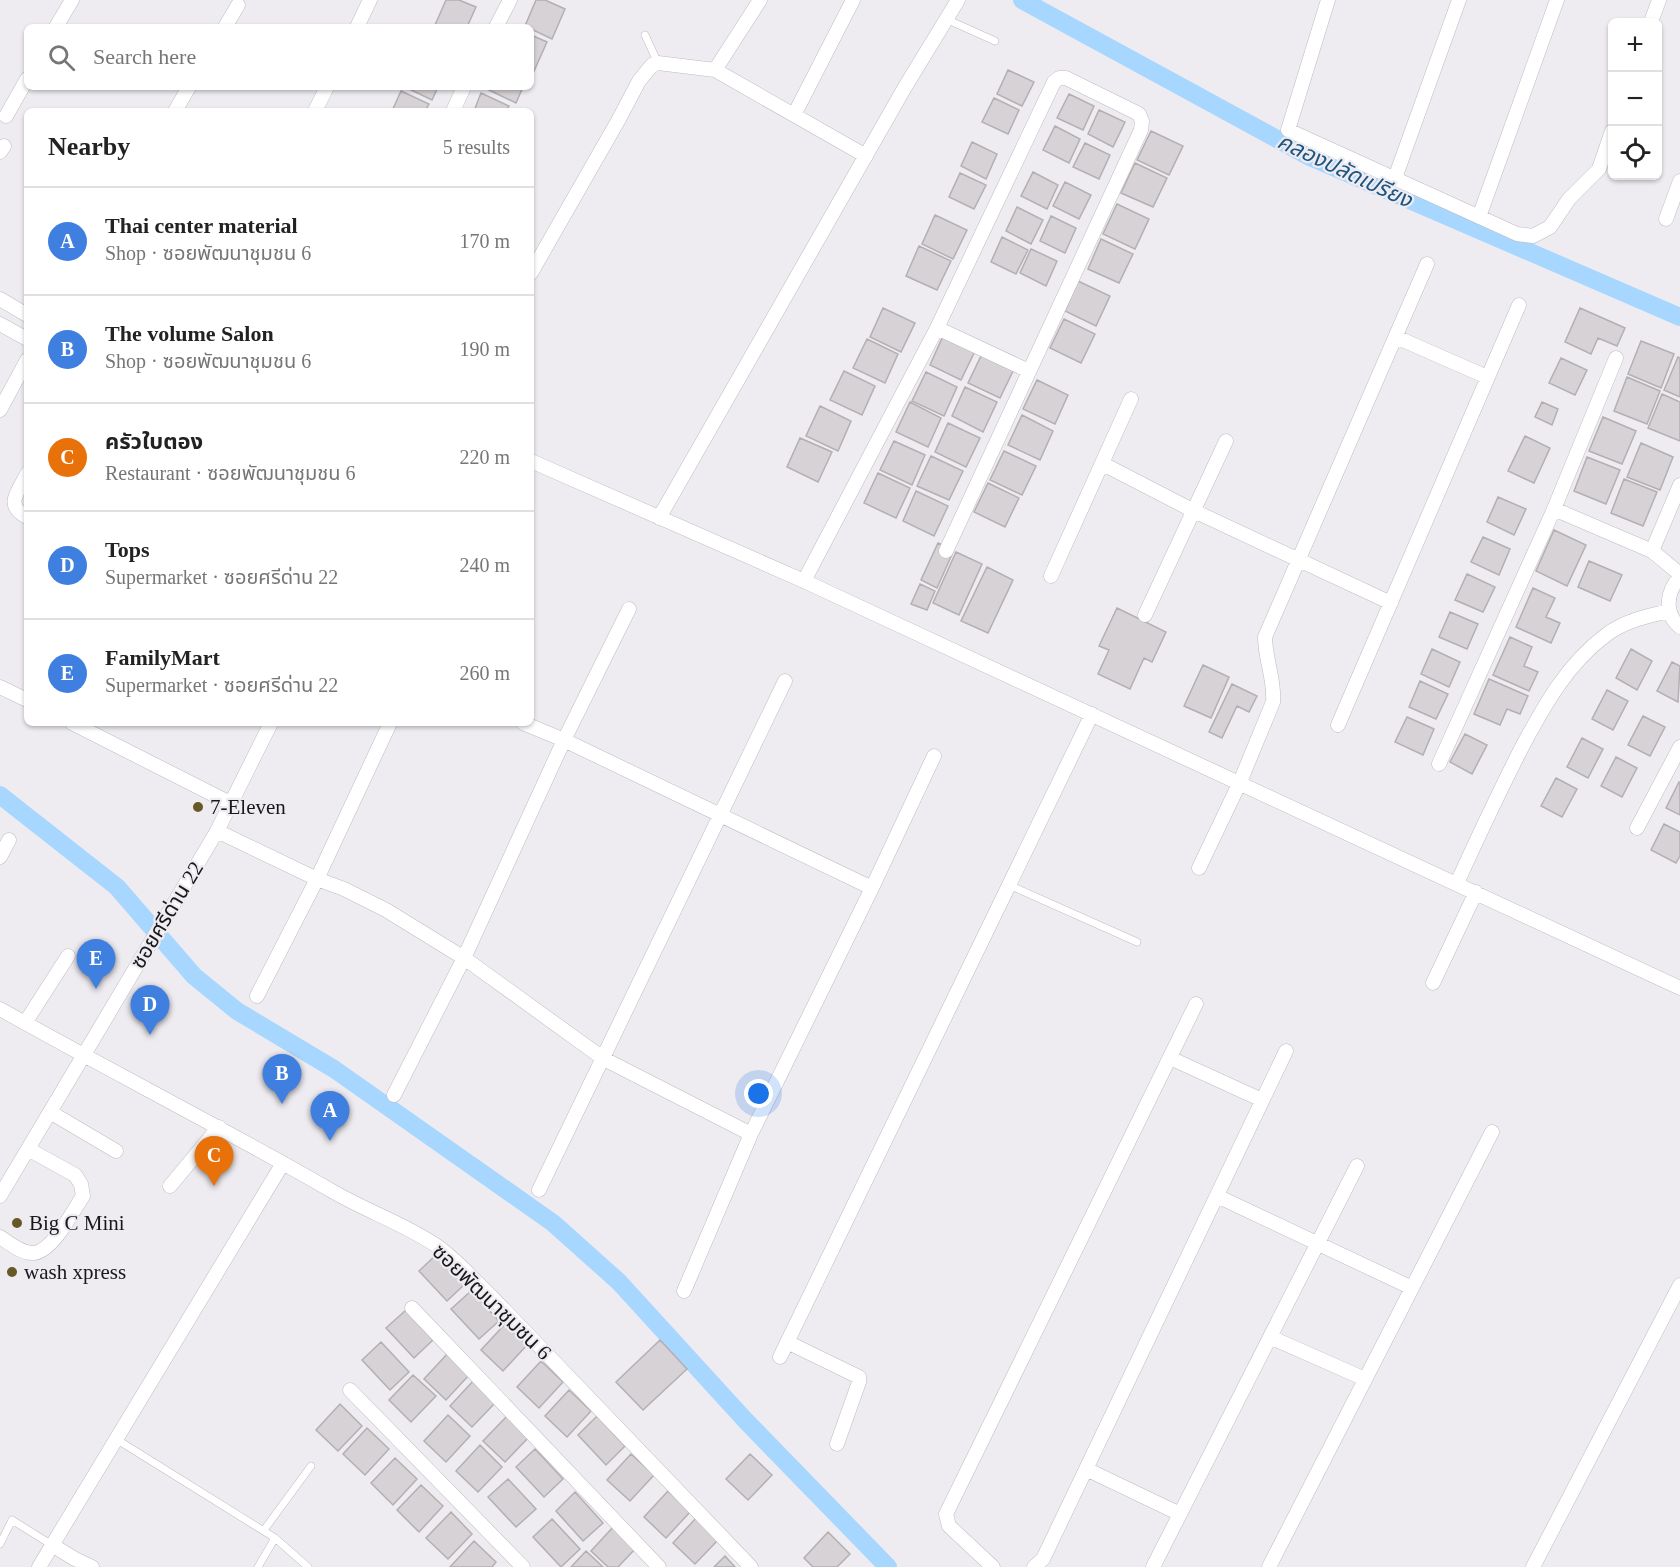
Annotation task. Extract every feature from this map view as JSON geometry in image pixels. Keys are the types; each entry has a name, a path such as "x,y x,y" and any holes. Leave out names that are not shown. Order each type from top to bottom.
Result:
{"street":[{"path":"58,24 72,0"},
{"path":"358,24 370,0"},
{"path":"498,24 510,0"},
{"path":"715,70 760,0"},
{"path":"794,115 853,0"},
{"path":"659,518 958,0"},
{"path":"1328,0 1288,130 1517,234 1533,236 1550,227 1569,199 1599,169 1608,143"},
{"path":"1395,178 1459,0"},
{"path":"1479,217 1557,0"},
{"path":"1652,18 1659,0"},
{"path":"227,24 238,5"},
{"path":"534,268 639,81 652,65 658,63 715,70 866,156"},
{"path":"804,581 937,328 1054,82 1059,78 1066,78 1139,114 1142,121 1141,130 946,550"},
{"path":"6,116 24,84"},
{"path":"177,108 187,90"},
{"path":"316,108 326,90"},
{"path":"454,108 463,90"},
{"path":"1666,219 1680,181"},
{"path":"1199,868 1240,782 1273,702 1274,690 1265,651 1265,637 1427,264"},
{"path":"0,299 24,313"},
{"path":"1338,725 1519,305"},
{"path":"0,324 24,337"},
{"path":"937,328 1029,371"},
{"path":"1396,337 1487,377"},
{"path":"1439,764 1554,509 1616,358"},
{"path":"0,410 24,366"},
{"path":"1052,576 1131,399"},
{"path":"1145,615 1226,441"},
{"path":"534,462 804,581 1680,988"},
{"path":"1103,464 1194,511 1391,603"},
{"path":"24,480 14,499 14,506 17,512 24,516"},
{"path":"1652,551 1680,485"},
{"path":"1554,509 1652,551 1680,575 1672,585 1668,598 1669,611 1680,627"},
{"path":"394,1095 464,958 564,740 629,609"},
{"path":"1456,883 1503,784 1551,694 1579,657 1607,634 1637,619 1669,611"},
{"path":"539,1190 785,681"},
{"path":"0,687 24,699"},
{"path":"780,1357 1092,714"},
{"path":"78,726 230,803"},
{"name":"ซอยศรีด่าน 22","path":"0,1196 217,831 269,726"},
{"path":"257,996 317,879 389,726"},
{"path":"530,726 564,740 872,888"},
{"path":"1637,828 1680,747"},
{"path":"684,1291 751,1134 934,756"},
{"path":"217,831 386,910 464,958 604,1059 751,1134"},
{"path":"0,857 9,840"},
{"path":"1433,983 1476,892"},
{"path":"25,1023 68,956"},
{"path":"993,1567 949,1526 945,1514 1196,1004"},
{"name":"ซอยพัฒนาชุมชน 6","path":"0,1009 347,1199 424,1238 451,1256 751,1567"},
{"path":"1034,1567 1043,1559 1286,1051"},
{"path":"1170,1058 1262,1100"},
{"path":"50,1112 116,1150"},
{"path":"170,1185 219,1127"},
{"path":"1269,1567 1492,1132"},
{"path":"0,1237 21,1250 34,1253 50,1245 83,1196 81,1184 75,1175 28,1149"},
{"path":"39,1567 283,1163"},
{"path":"1153,1567 1358,1166"},
{"path":"1217,1196 1412,1288"},
{"path":"1533,1567 1680,1285"},
{"path":"412,1308 659,1567"},
{"path":"1270,1337 1365,1379"},
{"path":"787,1342 859,1377 837,1444"},
{"path":"350,1390 523,1567"},
{"path":"1086,1469 1180,1514"},
{"path":"52,1545 92,1567"}],"lane":[{"path":"946,19 995,41"},
{"path":"645,35 656,54 658,63"},
{"path":"1009,885 1137,942"},
{"path":"116,1438 264,1530 308,1567"},
{"path":"264,1530 310,1466"},
{"path":"0,1544 12,1520 52,1545"},
{"path":"258,1567 275,1538"}],"building":[{"path":"446,0 459,0 476,7 468,24 435,24"},
{"path":"536,0 545,0 565,9 552,39 534,30 534,24 526,24"},
{"path":"534,36 547,42 534,71"},
{"path":"1008,70 1034,82 1022,106 997,94"},
{"path":"411,90 437,90 432,100"},
{"path":"489,90 522,90 516,103"},
{"path":"401,91 429,104 427,108 393,108"},
{"path":"481,93 509,106 508,108 475,108"},
{"path":"1069,94 1094,106 1083,130 1057,118"},
{"path":"994,98 1019,110 1008,134 982,122"},
{"path":"1099,110 1125,122 1113,147 1088,134"},
{"path":"1055,126 1080,139 1069,163 1043,150"},
{"path":"1151,131 1183,146 1169,175 1137,160"},
{"path":"972,142 997,154 986,179 961,166"},
{"path":"1085,143 1110,155 1099,179 1073,167"},
{"path":"1135,163 1167,178 1153,207 1121,193"},
{"path":"1033,172 1058,185 1047,209 1021,196"},
{"path":"960,173 986,185 974,209 949,197"},
{"path":"1065,182 1091,195 1079,219 1053,206"},
{"path":"1117,204 1149,219 1135,249 1103,234"},
{"path":"1017,207 1043,220 1031,244 1006,231"},
{"path":"935,215 967,230 953,259 922,244"},
{"path":"1051,216 1076,228 1065,253 1040,241"},
{"path":"1002,237 1028,250 1016,274 991,262"},
{"path":"1101,239 1133,254 1119,283 1088,269"},
{"path":"919,246 951,261 937,290 906,276"},
{"path":"1031,249 1057,261 1046,286 1020,273"},
{"path":"1078,281 1110,296 1096,326 1065,311"},
{"path":"883,308 915,323 901,352 870,337"},
{"path":"1580,308 1625,328 1617,346 1598,338 1591,354 1565,342"},
{"path":"1064,319 1095,334 1081,363 1050,348"},
{"path":"943,336 975,351 961,380 930,365"},
{"path":"867,339 898,354 885,383 853,368"},
{"path":"1641,341 1674,354 1661,388 1628,374"},
{"path":"982,354 1014,369 1000,398 968,383"},
{"path":"1678,357 1680,358 1680,397 1664,390"},
{"path":"1561,358 1587,370 1575,395 1549,383"},
{"path":"844,371 875,386 862,415 830,400"},
{"path":"926,372 957,387 944,416 912,401"},
{"path":"1627,377 1660,391 1647,424 1614,411"},
{"path":"1037,380 1068,395 1055,424 1023,409"},
{"path":"965,387 997,402 983,432 952,416"},
{"path":"1662,394 1680,402 1680,441 1648,428"},
{"path":"910,402 941,418 928,447 896,432"},
{"path":"1542,402 1558,409 1552,425 1535,417"},
{"path":"820,406 851,421 838,451 806,436"},
{"path":"1022,415 1053,431 1040,460 1008,445"},
{"path":"1603,417 1636,431 1622,464 1589,451"},
{"path":"948,423 980,438 966,467 935,452"},
{"path":"1525,436 1550,448 1534,483 1508,471"},
{"path":"800,438 832,452 818,482 787,467"},
{"path":"894,441 925,455 912,485 880,470"},
{"path":"1641,443 1673,457 1660,490 1627,477"},
{"path":"1004,451 1036,466 1022,495 990,480"},
{"path":"931,456 963,471 949,500 917,486"},
{"path":"1587,457 1620,470 1606,504 1574,491"},
{"path":"878,473 910,488 896,518 864,503"},
{"path":"1624,479 1657,492 1643,526 1611,513"},
{"path":"988,483 1019,498 1005,527 974,512"},
{"path":"916,491 948,506 934,536 903,521"},
{"path":"1498,497 1526,509 1514,535 1487,522"},
{"path":"1554,530 1586,545 1567,586 1536,571"},
{"path":"1483,537 1510,549 1499,575 1471,562"},
{"path":"938,543 954,550 937,588 921,580"},
{"path":"956,552 982,564 959,615 933,603"},
{"path":"1589,561 1622,575 1610,601 1578,587"},
{"path":"987,567 1013,580 988,633 961,621"},
{"path":"1467,574 1495,587 1483,612 1455,600"},
{"path":"920,584 935,591 927,610 911,604"},
{"path":"1533,588 1555,598 1546,617 1560,623 1551,643 1516,627"},
{"path":"1117,608 1166,632 1152,662 1144,658 1130,689 1098,674 1109,650 1099,646"},
{"path":"1450,612 1478,624 1467,649 1439,637"},
{"path":"1510,637 1532,647 1524,666 1538,672 1529,691 1493,675"},
{"path":"1432,649 1460,662 1449,687 1421,674"},
{"path":"1631,649 1652,661 1637,690 1616,678"},
{"path":"1672,662 1680,666 1678,702 1657,691"},
{"path":"1203,665 1229,677 1211,718 1184,706"},
{"path":"1489,679 1528,696 1520,714 1507,709 1500,725 1474,714"},
{"path":"1420,681 1448,694 1436,719 1409,707"},
{"path":"1232,684 1257,696 1249,712 1237,706 1222,738 1209,732"},
{"path":"1607,690 1628,701 1613,730 1592,719"},
{"path":"1643,716 1665,727 1650,756 1628,745"},
{"path":"1407,717 1434,729 1423,755 1395,742"},
{"path":"1465,734 1487,745 1472,774 1450,762"},
{"path":"1582,738 1603,749 1588,778 1567,767"},
{"path":"1616,757 1637,768 1622,797 1601,786"},
{"path":"1556,778 1577,789 1562,817 1541,806"},
{"path":"1680,783 1680,815 1666,808"},
{"path":"1664,824 1680,832 1680,856 1676,863 1651,850"},
{"path":"438,1253 466,1283 447,1301 419,1271"},
{"path":"471,1291 499,1321 479,1339 451,1309"},
{"path":"406,1310 433,1340 414,1358 386,1328"},
{"path":"505,1324 527,1345 503,1371 481,1350"},
{"path":"660,1340 687,1369 643,1410 616,1382"},
{"path":"381,1342 409,1372 390,1390 362,1360"},
{"path":"448,1353 470,1374 446,1400 424,1379"},
{"path":"541,1361 563,1382 539,1408 517,1387"},
{"path":"413,1375 436,1396 411,1422 389,1400"},
{"path":"474,1380 496,1402 472,1427 450,1406"},
{"path":"569,1390 591,1411 567,1437 545,1416"},
{"path":"340,1404 362,1426 338,1451 316,1430"},
{"path":"448,1415 470,1436 446,1462 424,1441"},
{"path":"507,1416 529,1437 505,1462 483,1441"},
{"path":"597,1416 625,1446 606,1465 578,1435"},
{"path":"367,1428 389,1449 365,1475 343,1454"},
{"path":"480,1445 502,1467 478,1492 456,1471"},
{"path":"535,1449 563,1479 544,1497 516,1467"},
{"path":"631,1454 654,1475 630,1501 607,1480"},
{"path":"750,1454 772,1475 748,1500 726,1479"},
{"path":"395,1458 417,1479 393,1505 371,1483"},
{"path":"508,1479 536,1509 516,1527 488,1497"},
{"path":"421,1485 443,1506 419,1532 397,1510"},
{"path":"668,1491 690,1512 666,1538 644,1517"},
{"path":"575,1492 603,1523 583,1541 556,1511"},
{"path":"451,1512 472,1534 448,1559 426,1538"},
{"path":"697,1517 719,1539 695,1564 673,1543"},
{"path":"552,1519 580,1549 561,1567 533,1537"},
{"path":"615,1525 637,1547 618,1567 608,1567 591,1551"},
{"path":"828,1532 850,1554 837,1567 813,1567 804,1558"},
{"path":"474,1541 496,1562 492,1567 450,1567"},
{"path":"586,1551 603,1567 571,1567"},
{"path":"725,1556 735,1567 714,1567"}],"waterway":[{"name":"คลองปลัดเปรียง","path":"1022,0 1310,157 1680,317"},
{"path":"0,795 117,887 194,976 237,1011 334,1069 553,1223 619,1282 745,1420 888,1567"}],"place":[{"name":"7-Eleven","path":"198,807"},
{"name":"FamilyMart","path":"96,989"},
{"name":"Tops","path":"150,1035"},
{"name":"The volume Salon","path":"282,1104"},
{"name":"Thai center material","path":"330,1141"},
{"name":"ครัวใบตอง","path":"214,1186"},
{"name":"Big C Mini","path":"17,1223"},
{"name":"wash xpress","path":"12,1272"}]}
